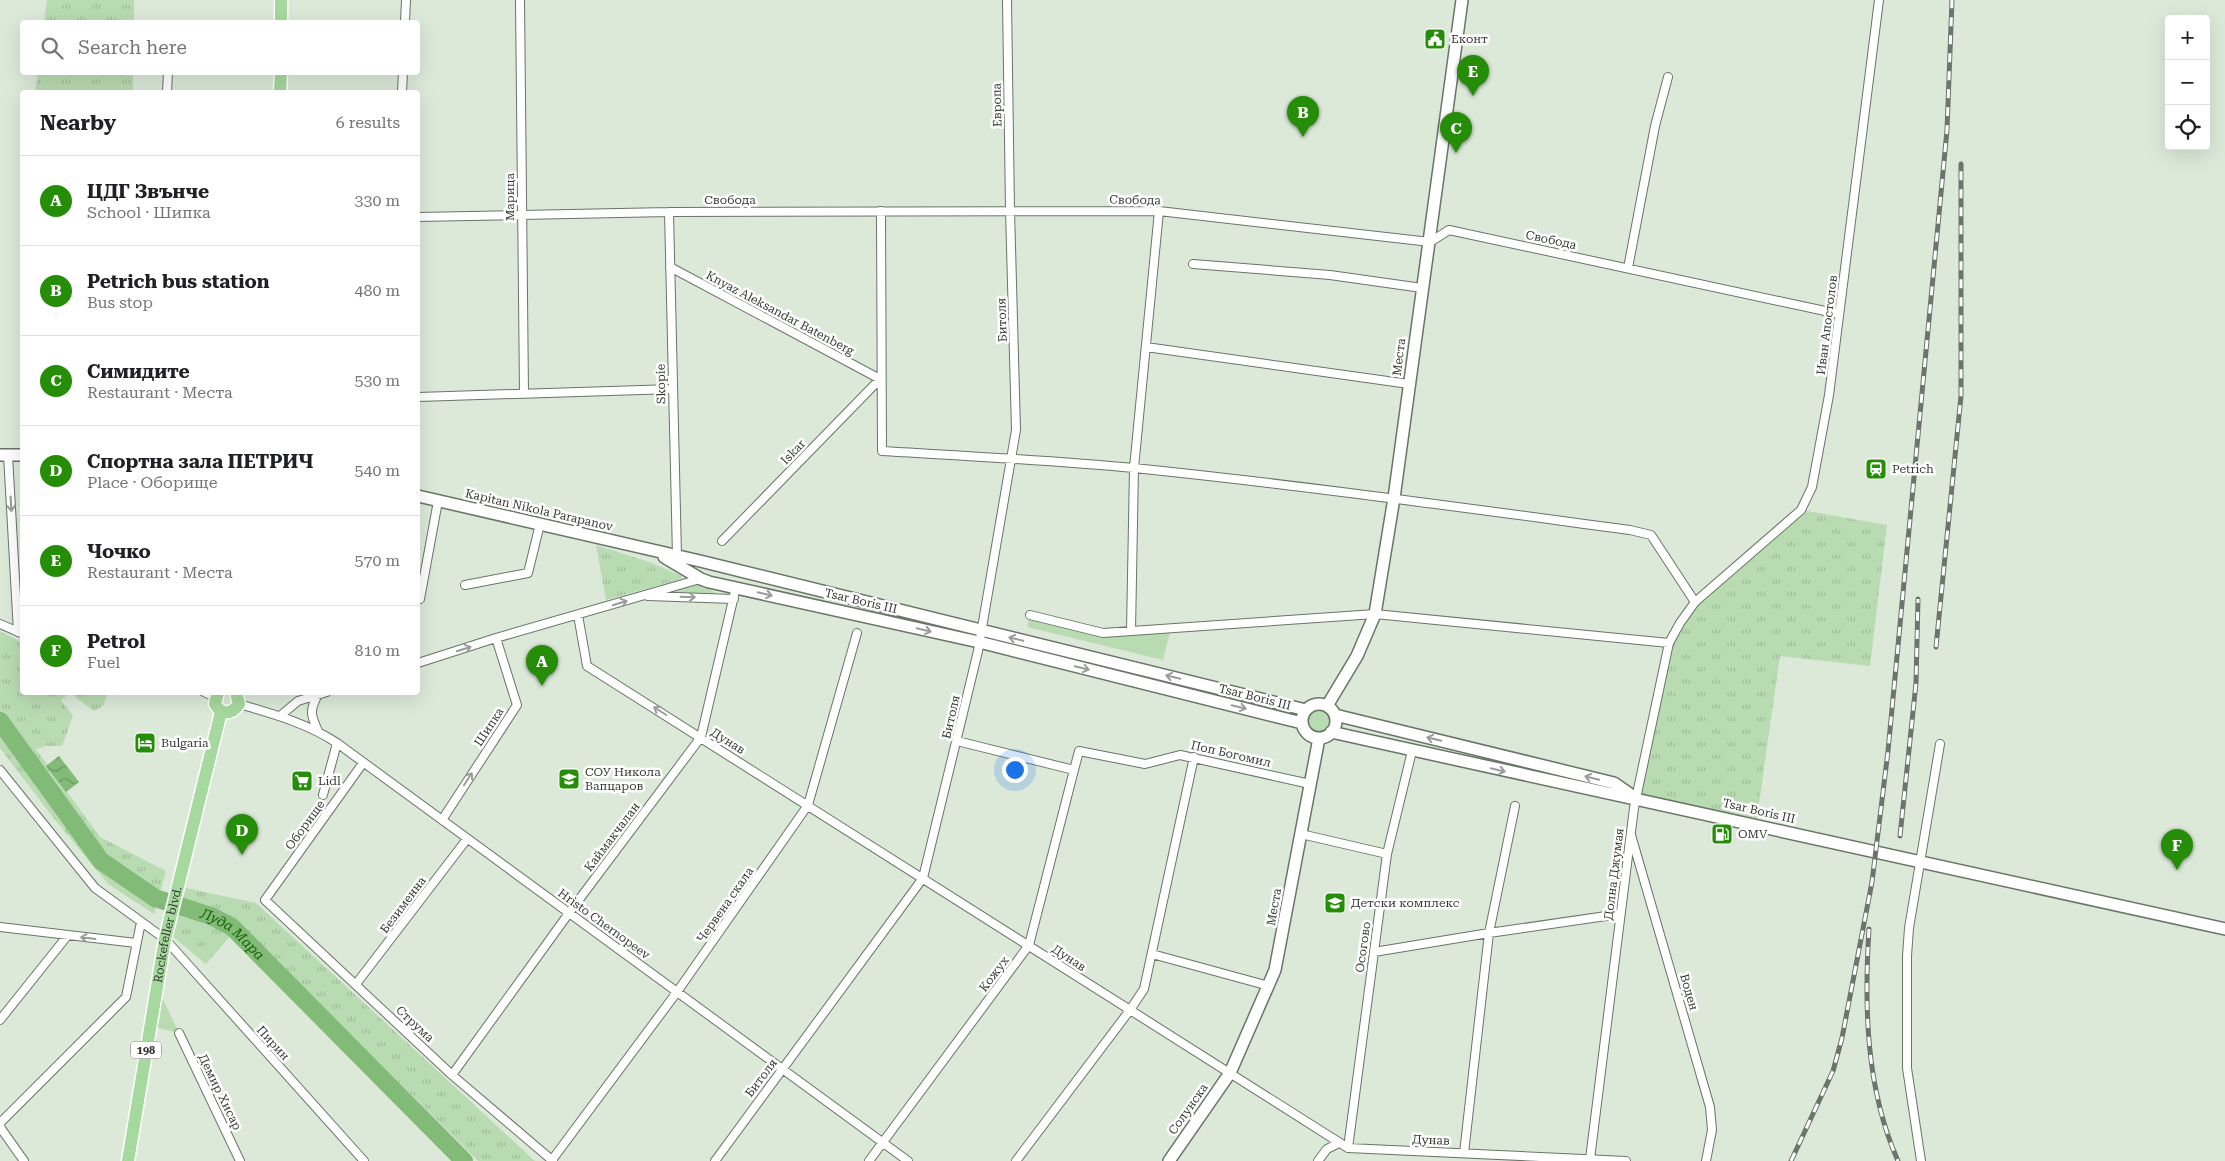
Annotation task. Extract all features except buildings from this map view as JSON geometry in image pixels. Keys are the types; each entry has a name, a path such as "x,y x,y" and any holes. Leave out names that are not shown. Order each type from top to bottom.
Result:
{"main road":[{"path":"281,0 281,20"},
{"name":"Места","path":"1331,710 1375,614 1394,498 1462,0"},
{"path":"280,90 281,75"},
{"path":"4,455 20,455"},
{"name":"Kapitan Nikola Parapanov","path":"420,496 714,565"},
{"name":"Kapitan Nikola Parapanov","path":"654,550 705,580"},
{"path":"705,580 709,568 714,565"},
{"name":"Tsar Boris III","path":"714,565 1302,723"},
{"name":"Tsar Boris III","path":"705,580 980,636 1306,710"},
{"path":"213,695 216,707 222,712 234,711 237,698"},
{"path":"1315,704 1331,710 1335,724 1331,732 1319,738 1308,734 1302,723 1302,716 1306,710 1315,704"},
{"name":"Tsar Boris III","path":"1331,710 1614,783 1635,798"},
{"name":"Rockefeller blvd.","path":"128,1161 165,939 222,712"},
{"name":"Tsar Boris III","path":"1331,732 1608,795 1635,798 2225,929"},
{"name":"Места","path":"1230,1073 1269,986 1279,953 1319,738"},
{"name":"Солунска","path":"1169,1161 1230,1073"}],"street":[{"path":"405,20 406,0"},
{"name":"Марица","path":"520,0 520,215 524,393"},
{"name":"Европа","path":"1007,0 1010,210"},
{"name":"Иван Апостолов","path":"1695,602 1801,510 1812,487 1829,395 1879,0"},
{"path":"167,90 168,75"},
{"path":"402,90 403,75"},
{"path":"1628,268 1655,126 1668,77"},
{"name":"Битоля","path":"714,1161 923,878 957,741 980,636 1016,430 1010,210"},
{"path":"881,211 880,379 882,451 1012,458 1134,468 1394,498 1651,535 1695,602"},
{"path":"1131,631 1134,468 1159,211"},
{"name":"Свобода","path":"420,217 668,212 1159,211 1430,242 1449,230 1839,314"},
{"name":"Skopie","path":"668,212 677,556"},
{"path":"1193,264 1330,275 1422,288"},
{"name":"Knyaz Aleksandar Batenberg","path":"670,267 880,379"},
{"path":"1146,347 1409,384"},
{"name":"Iskar","path":"722,540 880,379"},
{"path":"420,397 673,389"},
{"path":"0,624 20,633 4,455"},
{"path":"420,599 438,501"},
{"path":"465,585 528,573 540,524"},
{"name":"Tsar Boris III","path":"420,662 496,638 705,580"},
{"name":"Каймакчалан","path":"452,1075 569,913 701,737 736,587"},
{"path":"642,596 734,599"},
{"name":"Долна Джумая","path":"1590,1159 1635,798 1669,643 1695,602"},
{"path":"1030,615 1103,633 1375,614 1669,643"},
{"name":"Дунав","path":"578,615 587,666 1348,1148 1626,1161"},
{"name":"Червена скала","path":"552,1160 677,992 808,805 857,633"},
{"name":"Шипка","path":"442,820 516,706 496,638"},
{"path":"237,698 280,716 298,701 318,695"},
{"path":"318,695 312,706 313,720 318,731"},
{"name":"Hristo Chernopeev","path":"280,716 318,731 337,743 908,1161"},
{"path":"957,741 1074,770"},
{"path":"323,795 337,743"},
{"path":"1921,1161 1907,1068 1909,928 1940,744"},
{"name":"Поп Богомил","path":"1074,770 1079,751 1146,764 1180,755 1310,784"},
{"name":"Осогово","path":"1348,1148 1387,854 1412,751"},
{"path":"1016,1161 1144,989 1194,757"},
{"name":"Оборище","path":"265,900 363,763"},
{"name":"Пирин","path":"0,770 95,888 165,939 364,1161"},
{"name":"Кожух","path":"869,1161 1029,945 1074,770"},
{"path":"1464,1153 1489,933 1515,806"},
{"name":"Воден","path":"1630,831 1710,1107 1712,1130 1706,1161"},
{"path":"1301,834 1387,854"},
{"name":"Безименна","path":"356,984 467,839"},
{"name":"Струма","path":"265,900 452,1075 552,1160"},
{"path":"1374,952 1620,914"},
{"path":"24,1161 0,1125 126,997 141,922"},
{"path":"0,927 136,943"},
{"path":"0,1020 68,935"},
{"path":"1152,954 1269,986"},
{"name":"Демир Хисар","path":"179,1033 240,1161"},
{"path":"1318,1161 1327,1149 1339,1143"}],"green space":[{"path":"47,0 134,0 134,20 44,20"},
{"path":"38,75 133,75 133,90 35,90"},
{"path":"1801,510 1887,525 1870,666 1780,656 1756,825 1635,798 1669,643 1695,602"},
{"path":"596,545 652,563 682,576 681,579 606,600"},
{"path":"699,584 718,594 673,592 671,589"},
{"path":"1030,615 1103,633 1171,628 1163,660 1027,627"},
{"path":"0,631 20,642 20,695 67,695 61,700 73,716 62,746 46,746 36,749 100,837 166,871 154,914 108,884 52,816 0,748"},
{"path":"73,695 106,695 104,705 94,711"},
{"path":"1319,710 1329,717 1330,721 1323,731 1319,732 1309,725 1308,721 1315,711"},
{"path":"186,888 256,903 535,1161 478,1161 241,924 206,964 171,935"},
{"path":"157,987 179,1033 150,1026"}],"water":[{"path":"59,756 79,782 66,792 46,766"}],"waterway":[{"name":"Луда Мара","path":"0,721 101,861 155,898 211,916 232,927 464,1161"}],"railway":[{"path":"1791,1161 1833,1071 1842,1038 1872,882 1888,751 1947,130 1952,0"},
{"path":"1936,647 1961,396 1961,164"},
{"path":"1900,836 1916,683 1918,599"},
{"path":"1869,929 1867,988 1873,1077 1887,1134 1898,1161"}],"place":[{"name":"Еконт","path":"1435,39"},
{"name":"Чочко","path":"1473,96"},
{"name":"Petrich bus station","path":"1303,137"},
{"name":"Симидите","path":"1456,153"},
{"name":"Petrich","path":"1876,469"},
{"name":"ЦДГ Звънче","path":"542,686"},
{"name":"Bulgaria","path":"145,743"},
{"name":"СОУ Никола Вапцаров","path":"569,779"},
{"name":"Lidl","path":"302,781"},
{"name":"OMV","path":"1722,834"},
{"name":"Спортна зала ПЕТРИЧ","path":"242,855"},
{"name":"Petrol","path":"2177,870"},
{"name":"Детски комплекс","path":"1335,903"}]}
